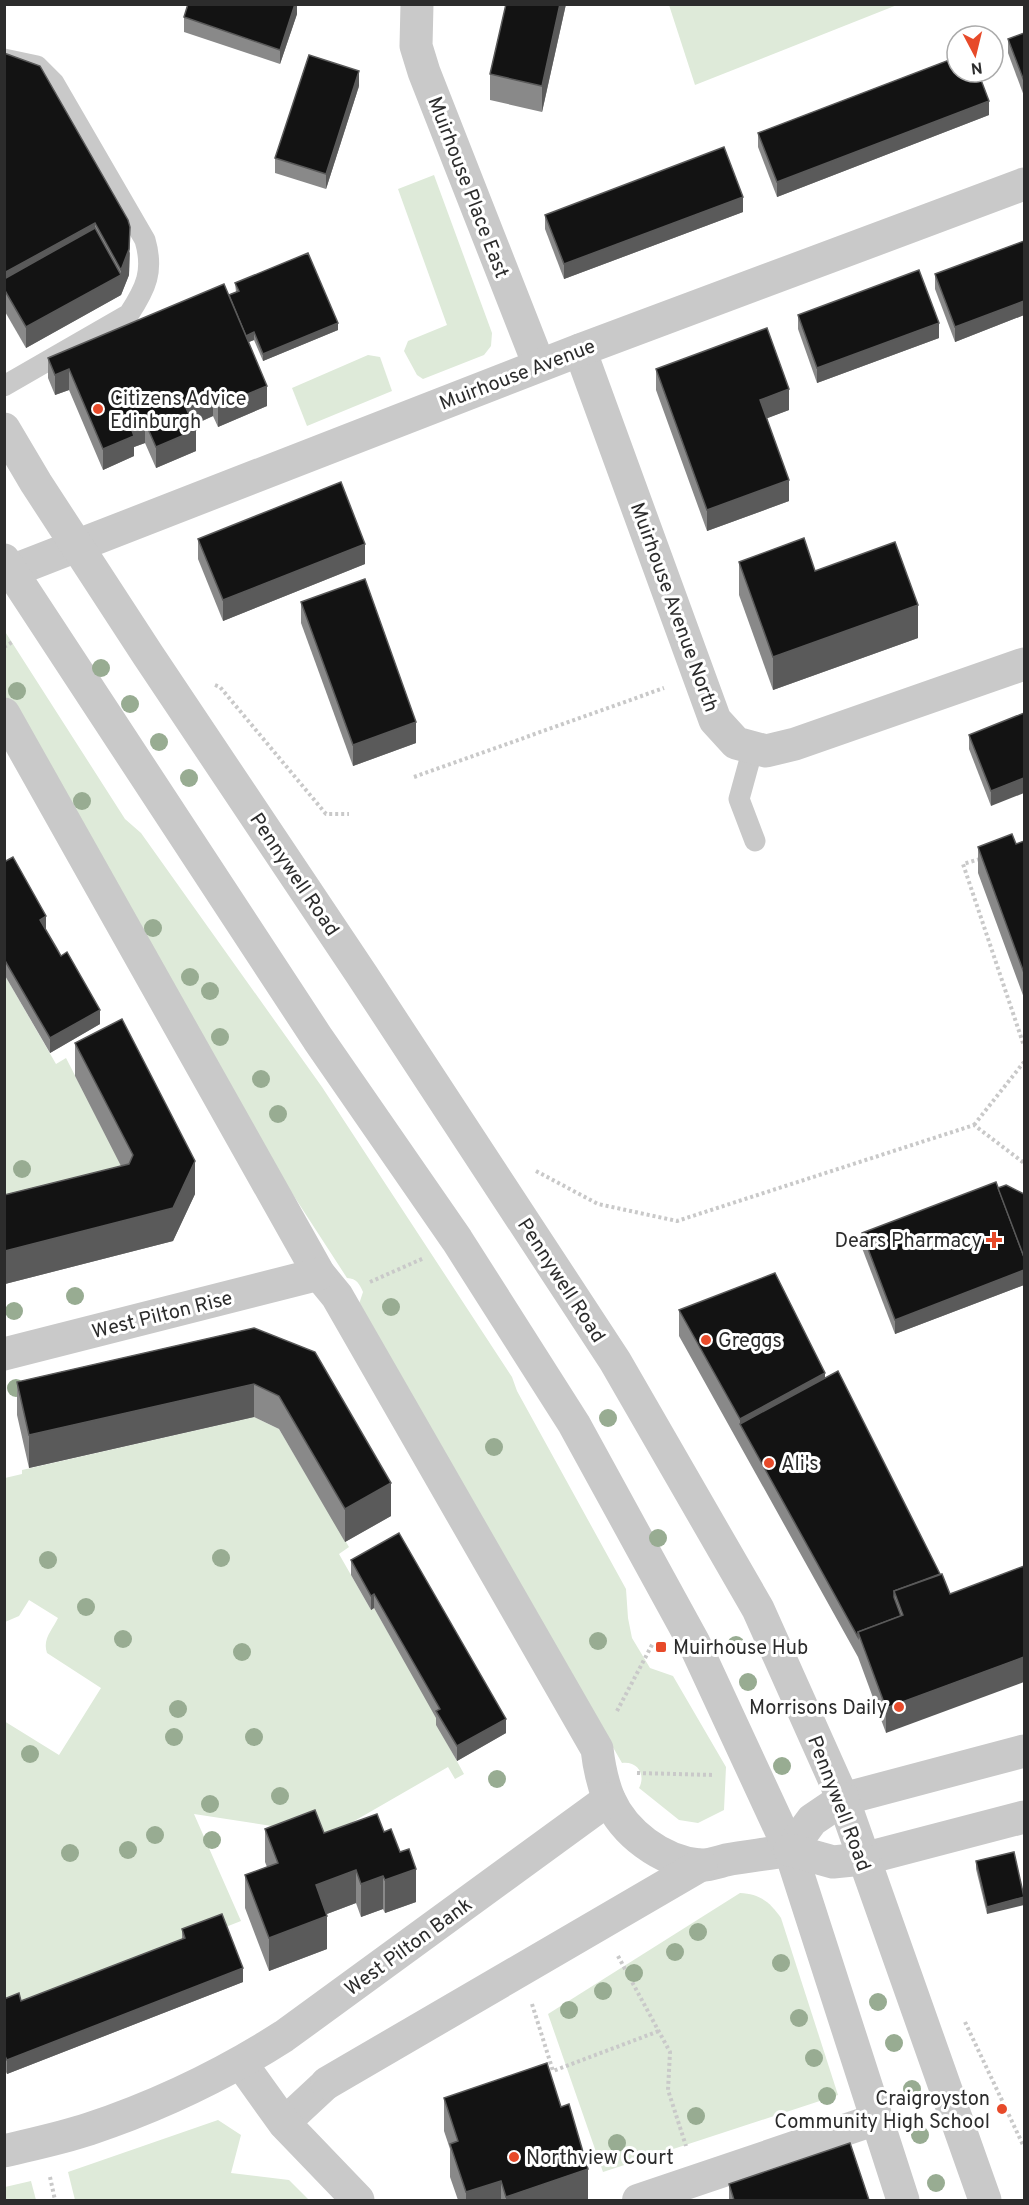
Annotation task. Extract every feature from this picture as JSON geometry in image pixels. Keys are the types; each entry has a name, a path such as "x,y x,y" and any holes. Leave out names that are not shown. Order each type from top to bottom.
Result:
{"street":[{"name":"Muirhouse Place East","path":"417,4 416,46 424,72 539,365"},
{"name":"Muirhouse Avenue","path":"8,565 77,545 539,365 1024,184"},
{"name":"Muirhouse Avenue North","path":"580,350 715,720 736,743 753,748"},
{"name":"Pennywell Road","path":"4,429 36,483 148,655 362,975 615,1361 758,1610 843,1800 985,2200"},
{"path":"8,565 318,1039 457,1240 574,1424 694,1642 790,1850 903,2200"},
{"path":"753,748 766,751 795,744 1024,664"},
{"path":"4,714 319,1274 337,1296 602,1774 629,1829 662,1853 701,1865"},
{"name":"West Pilton Rise","path":"4,1354 319,1274"},
{"path":"790,1850 812,1820 843,1800 1024,1751"},
{"name":"West Pilton Bank","path":"4,2151 89,2129 160,2102 241,2063 293,2030 602,1774"},
{"path":"284,2123 327,2083 701,1865 790,1850 833,1862 863,1859 1024,1817"},
{"path":"241,2063 284,2123 358,2200"},
{"path":"638,2200 877,2120"}],"lane":[{"path":"4,59 37,66 54,83 145,240 150,258 148,276 141,296 129,314 4,386"},
{"path":"753,748 739,799 755,841"}],"path":[{"path":"414,777 700,675"},
{"path":"210,683 220,687 326,814 349,814"},
{"path":"984,858 963,864 1024,1046"},
{"path":"529,1168 598,1204 677,1221 974,1125 1024,1062"},
{"path":"974,1125 1024,1163"},
{"path":"672,1605 602,1774 729,1776 751,1766"},
{"path":"601,1924 670,2052 668,2090 698,2180"},
{"path":"521,1970 553,2071 659,2031"},
{"path":"965,2022 1024,2147"}],"green space":[{"path":"669,5 897,5 695,85"},
{"path":"434,175 492,333 491,346 484,355 423,379 417,375 404,351 408,341 447,325 398,189"},
{"path":"368,355 380,357 392,391 307,426 292,388"},
{"path":"4,630 125,819 141,833 322,1087 512,1377 517,1391 626,1589 632,1638 650,1668 673,1676 726,1767 724,1810 698,1823 679,1820 639,1788 642,1778 636,1767 622,1763 359,1304 363,1292 360,1286 355,1280 347,1278 244,1119 5,696"},
{"path":"4,974 56,1064 66,1058 133,1188 5,1228"},
{"path":"254,1417 279,1429 349,1547 339,1554 371,1610 374,1608 440,1723 437,1725 464,1774 455,1779 448,1767 330,1835 194,1814 241,1921 5,2013 4,1721 59,1755 101,1688 47,1653 47,1639 58,1618 29,1600 19,1616 5,1622 5,1478 22,1474 22,1470"},
{"path":"740,1893 764,1900 781,1918 838,2095 603,2172 548,2014"},
{"path":"218,2120 241,2135 231,2173 289,2180 309,2200 75,2200 68,2172"},
{"path":"31,2181 36,2200 5,2200 5,2187"}],"building":[{"path":"188,4 295,4 280,50 184,17"},
{"path":"506,4 560,4 542,86 490,74"},
{"path":"1024,33 1024,81 1008,39"},
{"path":"4,53 40,66 128,220 129,249 121,270 95,223 4,273"},
{"path":"309,55 359,71 326,174 275,158"},
{"path":"945,62 945,84 983,84 989,101 777,182 758,133"},
{"path":"724,147 743,197 564,264 545,215"},
{"path":"95,228 121,275 26,327 4,289 4,279"},
{"path":"1024,241 1024,301 955,327 935,274"},
{"path":"308,253 338,323 263,354 254,332 246,336 229,295 239,291 235,283"},
{"path":"919,270 939,323 817,368 798,315"},
{"path":"224,284 267,386 218,406 213,396 186,408 196,430 156,447 145,422 131,428 134,436 103,449 69,369 55,375 48,358"},
{"path":"767,328 789,389 760,400 789,480 707,510 656,369"},
{"path":"341,482 365,544 223,600 198,539"},
{"path":"804,538 815,571 895,542 918,605 773,657 739,562"},
{"path":"365,579 416,722 353,745 301,602"},
{"path":"1024,713 1024,778 991,791 969,735"},
{"path":"1012,834 1016,844 1024,841 1024,973 978,847"},
{"path":"13,857 46,916 40,920 61,956 67,952 100,1010 50,1038 4,959 4,862"},
{"path":"122,1019 195,1161 173,1208 5,1251 4,1195 129,1164 133,1155 75,1043"},
{"path":"996,1182 1024,1257 1024,1270 895,1320 862,1233"},
{"path":"1006,1185 1024,1194 1024,1257 998,1188"},
{"path":"775,1273 825,1373 740,1419 679,1310"},
{"path":"254,1328 315,1352 391,1483 345,1509 279,1396 254,1384 29,1435 17,1382"},
{"path":"838,1371 940,1574 894,1591 901,1616 858,1632 858,1637 740,1424"},
{"path":"399,1533 506,1719 457,1746 436,1711 440,1709 374,1594 371,1596 351,1560"},
{"path":"1024,1566 1024,1657 886,1708 858,1632 903,1615 894,1591 942,1574 950,1594"},
{"path":"315,1810 324,1833 377,1814 384,1832 391,1829 400,1852 409,1849 416,1869 385,1880 383,1876 361,1884 356,1870 316,1885 327,1916 269,1938 245,1875 278,1863 265,1829"},
{"path":"1014,1852 1024,1897 987,1907 976,1861"},
{"path":"222,1914 243,1968 7,2060 4,2054 4,1999 19,1993 21,2001 185,1938 182,1929"},
{"name":"Northview Court","path":"547,2063 561,2107 569,2104 588,2169 506,2197 501,2181 466,2192 450,2144 458,2141 444,2098"},
{"path":"850,2143 869,2200 734,2200 729,2184"}],"place":[{"name":"Citizens Advice Edinburgh","path":"98,409"},
{"name":"Dears Pharmacy","path":"994,1240"},
{"name":"Greggs","path":"706,1340"},
{"name":"Ali's","path":"769,1463"},
{"name":"Muirhouse Hub","path":"661,1647"},
{"name":"Morrisons Daily","path":"899,1707"},
{"name":"Craigroyston Community High School","path":"1002,2109"},
{"name":"Northview Court","path":"514,2157"}]}
